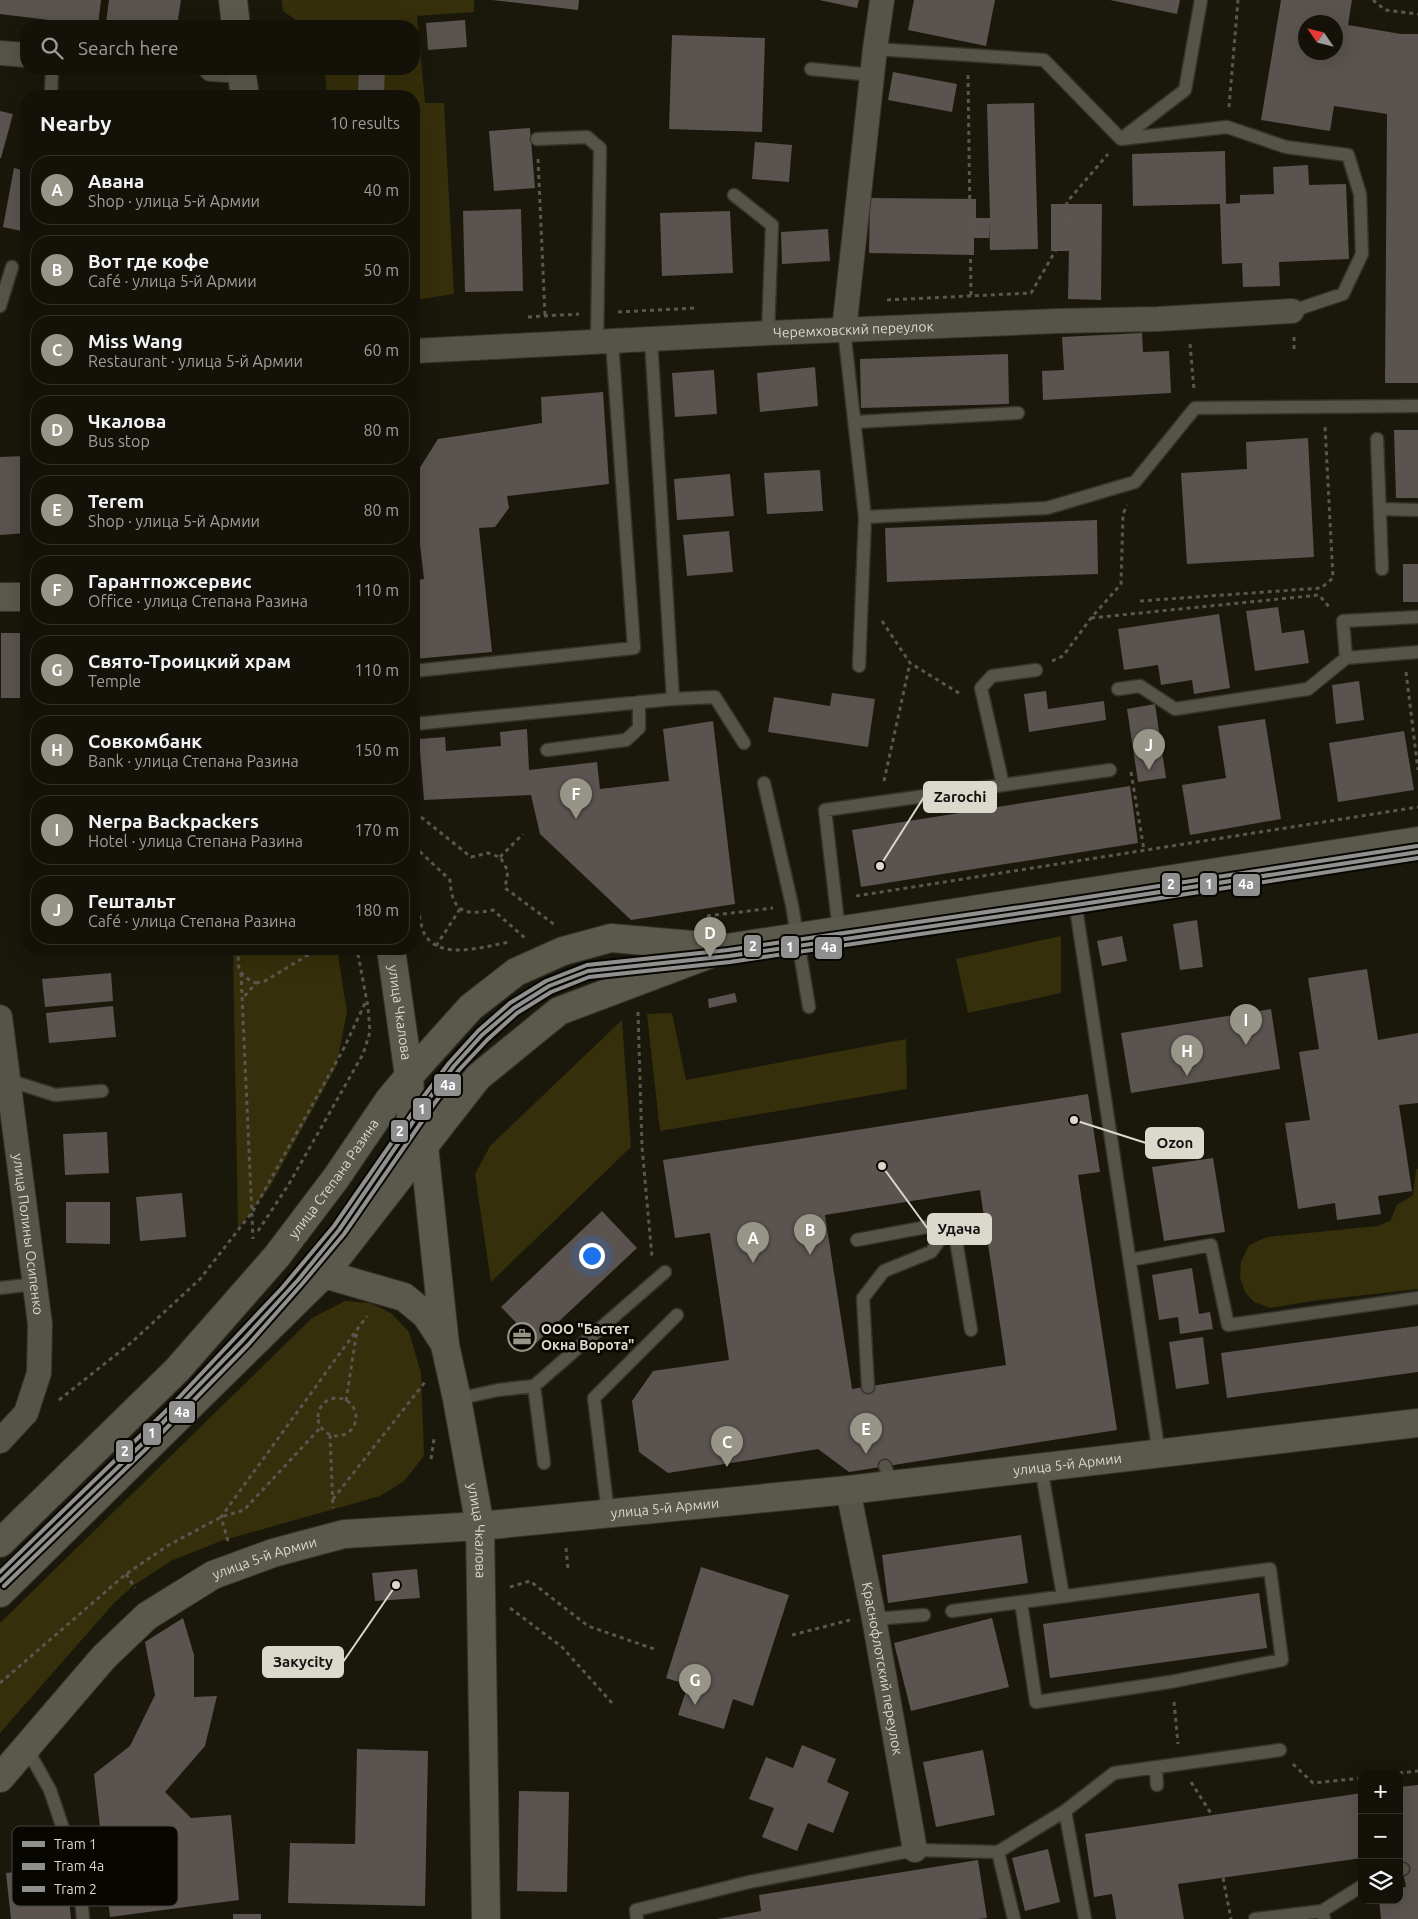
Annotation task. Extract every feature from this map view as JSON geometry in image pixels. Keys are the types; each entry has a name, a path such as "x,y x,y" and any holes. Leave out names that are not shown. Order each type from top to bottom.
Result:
{"main road":[{"path":"233,0 235,20"},
{"path":"0,597 20,597"},
{"name":"улица Степана Разина","path":"0,1593 324,1274 478,1077 559,1011 727,948 1418,842"},
{"name":"улица Степана Разина","path":"0,1543 177,1370 271,1263 336,1178 389,1100 471,1007 516,972 563,951 611,938 727,948"},
{"name":"улица Чкалова","path":"392,955 409,1076 411,1113 410,1146 396,1182"},
{"name":"улица Чкалова","path":"424,1146 446,1345 458,1399 480,1526 486,1919"},
{"path":"324,1274 404,1297 426,1315 446,1345"},
{"name":"улица 5-й Армии","path":"0,1778 104,1656 147,1616 213,1575 273,1554 344,1534 480,1526 848,1490 888,1475 1041,1468 1418,1423"}],"street":[{"path":"844,330 874,49 882,0"},
{"path":"0,53 20,55"},
{"path":"230,75 242,79"},
{"name":"Черемховский переулок","path":"420,351 768,333 1158,319 1292,311"},
{"name":"улица Полины Осипенко","path":"0,1017 4,1081 40,1324 39,1373 26,1413 0,1440"},
{"name":"Краснофлотский переулок","path":"848,1490 865,1619 915,1850"}],"lane":[{"path":"1121,139 1185,90 1201,0"},
{"path":"874,49 1044,60 1121,139"},
{"path":"811,69 872,75"},
{"path":"52,75 52,90"},
{"path":"1121,139 1227,128 1286,147 1348,155 1360,194 1362,254 1343,294 1292,311"},
{"path":"420,670 634,648 605,342 600,148 587,136 537,139"},
{"path":"734,195 772,225 768,333"},
{"path":"0,306 12,266"},
{"path":"844,330 865,517 859,666"},
{"path":"651,340 672,699"},
{"path":"865,517 1047,508 1135,482 1195,408 1418,406"},
{"path":"855,422 1018,413"},
{"path":"1377,439 1382,569"},
{"path":"1381,509 1418,510"},
{"path":"1346,658 1342,621 1418,617"},
{"path":"1118,689 1140,686 1175,709 1308,689 1346,658 1418,652"},
{"path":"1002,785 981,688 992,676 1036,670"},
{"path":"420,723 638,702 715,697 744,743"},
{"path":"547,750 626,740 639,728 638,702"},
{"path":"839,931 824,810 1110,770"},
{"path":"764,783 792,905 809,1007"},
{"path":"1074,895 1159,1454"},
{"path":"4,1081 55,1095 102,1090"},
{"path":"857,1240 953,1222"},
{"path":"953,1222 971,1330"},
{"path":"868,1387 863,1298 884,1270 931,1252 953,1222"},
{"path":"1130,1260 1211,1245 1228,1325 1418,1298"},
{"path":"458,1399 498,1390 534,1386 665,1272"},
{"path":"0,1288 35,1284"},
{"path":"608,1513 594,1398 677,1315"},
{"path":"534,1386 544,1463"},
{"path":"1041,1468 1063,1596"},
{"path":"952,1611 1063,1596 1270,1570 1282,1660 1170,1682 1036,1702 1020,1602"},
{"path":"865,1619 924,1616"},
{"path":"26,1747 50,1790 62,1826"},
{"path":"637,1919 636,1910 645,1907 749,1882 915,1850 998,1852 1065,1812 1114,1773 1280,1750"},
{"path":"1156,1768 1157,1784"},
{"path":"1065,1812 1085,1919"},
{"path":"998,1852 1014,1919"},
{"path":"1255,1919 1323,1915 1358,1889"},
{"path":"82,1906 83,1919"}],"path":[{"path":"1227,128 1238,0"},
{"path":"1373,0 1384,10 1418,14"},
{"path":"968,55 972,325"},
{"path":"537,139 545,315"},
{"path":"1031,293 1064,236 1067,202 1121,139"},
{"path":"1158,319 1189,335 1195,408"},
{"path":"1140,601 1321,588 1333,578 1324,407"},
{"path":"1036,670 1063,656 1091,618 1121,584 1124,514 1135,482"},
{"path":"862,592 910,662 985,710"},
{"path":"1091,618 1319,595 1342,621"},
{"path":"1403,654 1418,770"},
{"path":"879,803 910,662"},
{"path":"1110,770 1131,772 1144,850"},
{"path":"835,899 1418,807"},
{"path":"421,817 472,857 488,853 500,857 508,871 505,888 560,929"},
{"path":"500,857 523,834"},
{"path":"420,852 450,880 451,896 460,909 476,914 493,910 528,940 520,941"},
{"path":"703,917 792,905"},
{"path":"436,946 460,909"},
{"path":"420,914 424,934 436,946 452,951 510,942"},
{"path":"240,955 238,961 241,973 253,1239"},
{"path":"241,973 247,980 256,983 265,981 308,955"},
{"path":"248,1247 289,1184 363,1054 370,1032 367,1000 358,955"},
{"path":"242,998 256,983"},
{"path":"54,1403 132,1342 200,1279 253,1211 344,1048 367,1000"},
{"path":"638,1004 642,1148 650,1255"},
{"path":"221,1517 368,1315"},
{"path":"346,1401 358,1329"},
{"path":"333,1499 427,1380 428,1384"},
{"path":"334,1399 346,1401 354,1410 355,1423 348,1433 330,1435 321,1427 318,1415 324,1405 334,1399"},
{"path":"0,1682 126,1574 167,1546 221,1517 244,1510 321,1427"},
{"path":"431,1459 435,1431"},
{"path":"330,1435 334,1516"},
{"path":"221,1517 228,1542"},
{"path":"566,1548 568,1569"},
{"path":"126,1574 135,1588"},
{"path":"510,1587 530,1581 588,1626 654,1649"},
{"path":"510,1608 562,1647 613,1704"},
{"path":"792,1634 865,1619"},
{"path":"1280,1750 1313,1783 1358,1778"},
{"path":"1403,1773 1418,1771"},
{"path":"1223,1878 1231,1919"}],"shaded area":[{"path":"282,0 474,0 474,12 417,16 417,20 296,20 283,11"},
{"path":"420,49 425,103 444,103 454,294 420,299 420,90 327,90 325,75 420,75"},
{"path":"1061,936 1061,993 968,1013 956,959"},
{"path":"233,955 338,955 347,1012 336,1067 271,1185 238,1229"},
{"path":"672,1013 686,1080 906,1039 907,1089 660,1131 647,1014"},
{"path":"622,1020 631,1147 491,1282 475,1174 490,1146"},
{"path":"1416,1169 1418,1169 1418,1289 1312,1301 1270,1308 1254,1302 1245,1292 1240,1277 1241,1262 1249,1245 1267,1237 1378,1226 1390,1221 1397,1205 1413,1195"},
{"path":"345,1301 370,1303 391,1313 409,1332 421,1373 424,1456 404,1481 380,1496 221,1541 173,1560 134,1585 114,1603 0,1733 0,1623 312,1318"}],"building":[{"path":"0,0 101,0 99,20 49,20 0,14"},
{"path":"109,0 181,0 178,20 106,20"},
{"path":"492,0 579,0 578,10"},
{"path":"819,0 859,0 857,8"},
{"path":"914,0 995,0 986,46 908,30"},
{"path":"1110,0 1180,0 1177,14"},
{"path":"1281,0 1352,0 1348,25 1401,34 1418,34 1418,383 1385,383 1387,114 1334,106 1330,131 1261,120"},
{"path":"465,20 467,47 428,50 426,23"},
{"path":"672,35 765,38 762,132 669,129"},
{"path":"893,72 957,84 952,112 888,100"},
{"path":"359,75 385,75 384,90 358,90"},
{"path":"1034,103 1038,249 990,250 989,223 989,238 974,238 974,255 869,253 870,198 976,199 976,218 990,218 987,104"},
{"path":"0,111 13,114 1,158 0,158"},
{"path":"530,128 535,188 494,191 489,131"},
{"path":"755,142 792,145 789,182 752,179"},
{"path":"1225,151 1226,204 1240,203 1240,195 1274,194 1273,167 1308,165 1309,185 1346,184 1349,259 1279,262 1280,286 1243,287 1242,263 1222,264 1220,204 1133,206 1132,154"},
{"path":"14,168 20,170 20,231 3,227"},
{"path":"1051,204 1102,204 1101,300 1068,299 1069,251 1051,251"},
{"path":"521,209 523,291 465,292 463,211"},
{"path":"730,211 733,273 662,276 660,213"},
{"path":"828,229 830,261 782,264 781,232"},
{"path":"1142,333 1143,352 1169,351 1171,393 1043,400 1042,371 1064,370 1062,337"},
{"path":"1008,354 1009,404 861,408 860,359"},
{"path":"815,367 818,406 760,412 757,373"},
{"path":"714,370 717,414 675,417 672,373"},
{"path":"603,392 609,484 507,496 509,508 495,527 479,528 492,652 420,658 420,579 424,579 420,544 420,468 438,439 542,423 541,397"},
{"path":"1394,430 1418,430 1418,498 1396,498"},
{"path":"1308,438 1314,557 1187,564 1181,473 1247,469 1246,442"},
{"path":"20,456 20,533 0,535 0,457"},
{"path":"820,470 823,511 767,514 764,473"},
{"path":"730,474 734,516 677,520 674,479"},
{"path":"1097,520 1098,574 887,582 885,528"},
{"path":"729,531 733,572 687,576 683,535"},
{"path":"1403,564 1418,564 1418,602 1403,602"},
{"path":"1278,607 1282,633 1304,630 1309,663 1255,671 1246,611"},
{"path":"1219,614 1230,688 1194,694 1192,680 1161,685 1158,665 1124,670 1118,629"},
{"path":"1,633 20,633 20,698 1,698"},
{"path":"1359,681 1364,720 1336,724 1332,685"},
{"path":"1046,691 1048,709 1104,701 1106,720 1029,732 1024,694"},
{"path":"832,693 875,699 868,747 768,732 774,697 830,706"},
{"path":"1155,704 1166,778 1138,782 1127,709"},
{"path":"1265,719 1281,819 1190,835 1182,785 1226,778 1218,726"},
{"path":"713,721 735,904 631,920 540,834 531,795 424,800 420,739 445,737 446,751 501,746 500,732 527,729 529,770 597,762 600,789 669,781 663,729"},
{"path":"1404,731 1414,790 1338,802 1329,743"},
{"path":"1130,786 1138,843 861,887 852,830"},
{"path":"1197,920 1203,967 1180,970 1173,924"},
{"path":"1122,936 1127,961 1102,966 1097,941"},
{"path":"1367,969 1378,1040 1418,1033 1418,1103 1399,1105 1412,1191 1378,1196 1381,1214 1337,1220 1335,1203 1298,1209 1285,1123 1310,1120 1299,1052 1319,1049 1308,978"},
{"path":"111,973 113,1001 45,1007 42,979"},
{"path":"735,993 737,1002 709,1008 708,999"},
{"path":"113,1006 116,1037 49,1043 46,1013"},
{"path":"1271,1009 1280,1069 1131,1093 1121,1033"},
{"path":"1088,1094 1100,1172 1078,1175 1117,1430 849,1472 818,1449 668,1473 639,1452 632,1401 653,1371 729,1360 710,1233 675,1238 663,1160","holes":["980,1190 1006,1365 852,1389 825,1215"]},
{"path":"107,1132 109,1173 65,1175 63,1134"},
{"path":"1213,1158 1225,1232 1164,1241 1152,1167"},
{"path":"182,1193 186,1237 140,1241 136,1197"},
{"path":"66,1202 110,1202 110,1244 66,1243"},
{"path":"602,1211 637,1248 536,1343 501,1307"},
{"path":"1192,1268 1199,1314 1210,1312 1213,1329 1180,1334 1178,1317 1159,1320 1152,1275"},
{"path":"1418,1326 1418,1372 1227,1398 1221,1353"},
{"path":"1203,1337 1209,1384 1176,1389 1169,1342"},
{"path":"1021,1535 1028,1583 888,1603 882,1555"},
{"path":"701,1567 789,1595 753,1706 733,1699 724,1729 678,1715 688,1685 666,1678"},
{"path":"417,1569 420,1598 375,1601 372,1573"},
{"path":"1259,1593 1267,1648 1050,1678 1043,1624"},
{"path":"183,1618 194,1655 194,1697 217,1696 205,1746 165,1792 191,1818 231,1815 239,1900 110,1917 109,1906 178,1906 178,1826 100,1826 94,1774 130,1746 155,1695 145,1642"},
{"path":"992,1618 1009,1687 911,1711 894,1643"},
{"path":"802,1745 836,1759 827,1782 849,1792 833,1833 808,1823 797,1851 762,1837 774,1808 749,1799 766,1757 793,1768"},
{"path":"357,1749 428,1751 425,1906 288,1903 290,1843 355,1844"},
{"path":"983,1750 995,1815 936,1827 923,1762"},
{"path":"1418,1785 1418,1919 1381,1919 1379,1904 1403,1904 1403,1887 1406,1887 1403,1872 1403,1787"},
{"path":"519,1791 569,1792 567,1892 517,1891"},
{"path":"1358,1794 1358,1859 1178,1884 1184,1919 1116,1919 1112,1894 1094,1897 1085,1834"},
{"path":"1048,1849 1060,1902 1025,1911 1012,1858"},
{"path":"978,1860 987,1918 717,1919 761,1911 759,1895"},
{"path":"12,1872 12,1906 70,1906 71,1919 11,1919 6,1873"},
{"path":"233,1914 261,1914 261,1919 233,1919"}],"tram line":[{"name":"2","path":"0,1572 171,1406 282,1288 334,1226 424,1096 449,1063 478,1031 510,1003 546,981 587,965 728,950 1417,846"},
{"name":"1","path":"0,1581 141,1445 243,1340 298,1280 339,1230 428,1100 454,1066 482,1035 514,1008 549,986 588,971 729,956 1418,852"},
{"name":"4a","path":"4,1586 145,1450 248,1345 344,1234 459,1070 487,1040 517,1013 551,992 589,977 730,962 1418,858"}],"place":[{"name":"Гештальт","path":"1149,770"},
{"name":"Гарантпожсервис","path":"576,819"},
{"name":"Zarochi","path":"880,866"},
{"name":"Чкалова","path":"710,958"},
{"name":"Nerpa Backpackers","path":"1246,1045"},
{"name":"Совкомбанк","path":"1187,1076"},
{"name":"Ozon","path":"1074,1120"},
{"name":"Удача","path":"882,1166"},
{"name":"Вот где кофе","path":"810,1255"},
{"name":"Авана","path":"753,1263"},
{"name":"ООО \"Бастет Окна Ворота\"","path":"522,1337"},
{"name":"Terem","path":"866,1454"},
{"name":"Miss Wang","path":"727,1467"},
{"name":"Закуcity","path":"396,1585"},
{"name":"Свято-Троицкий храм","path":"695,1705"}]}
